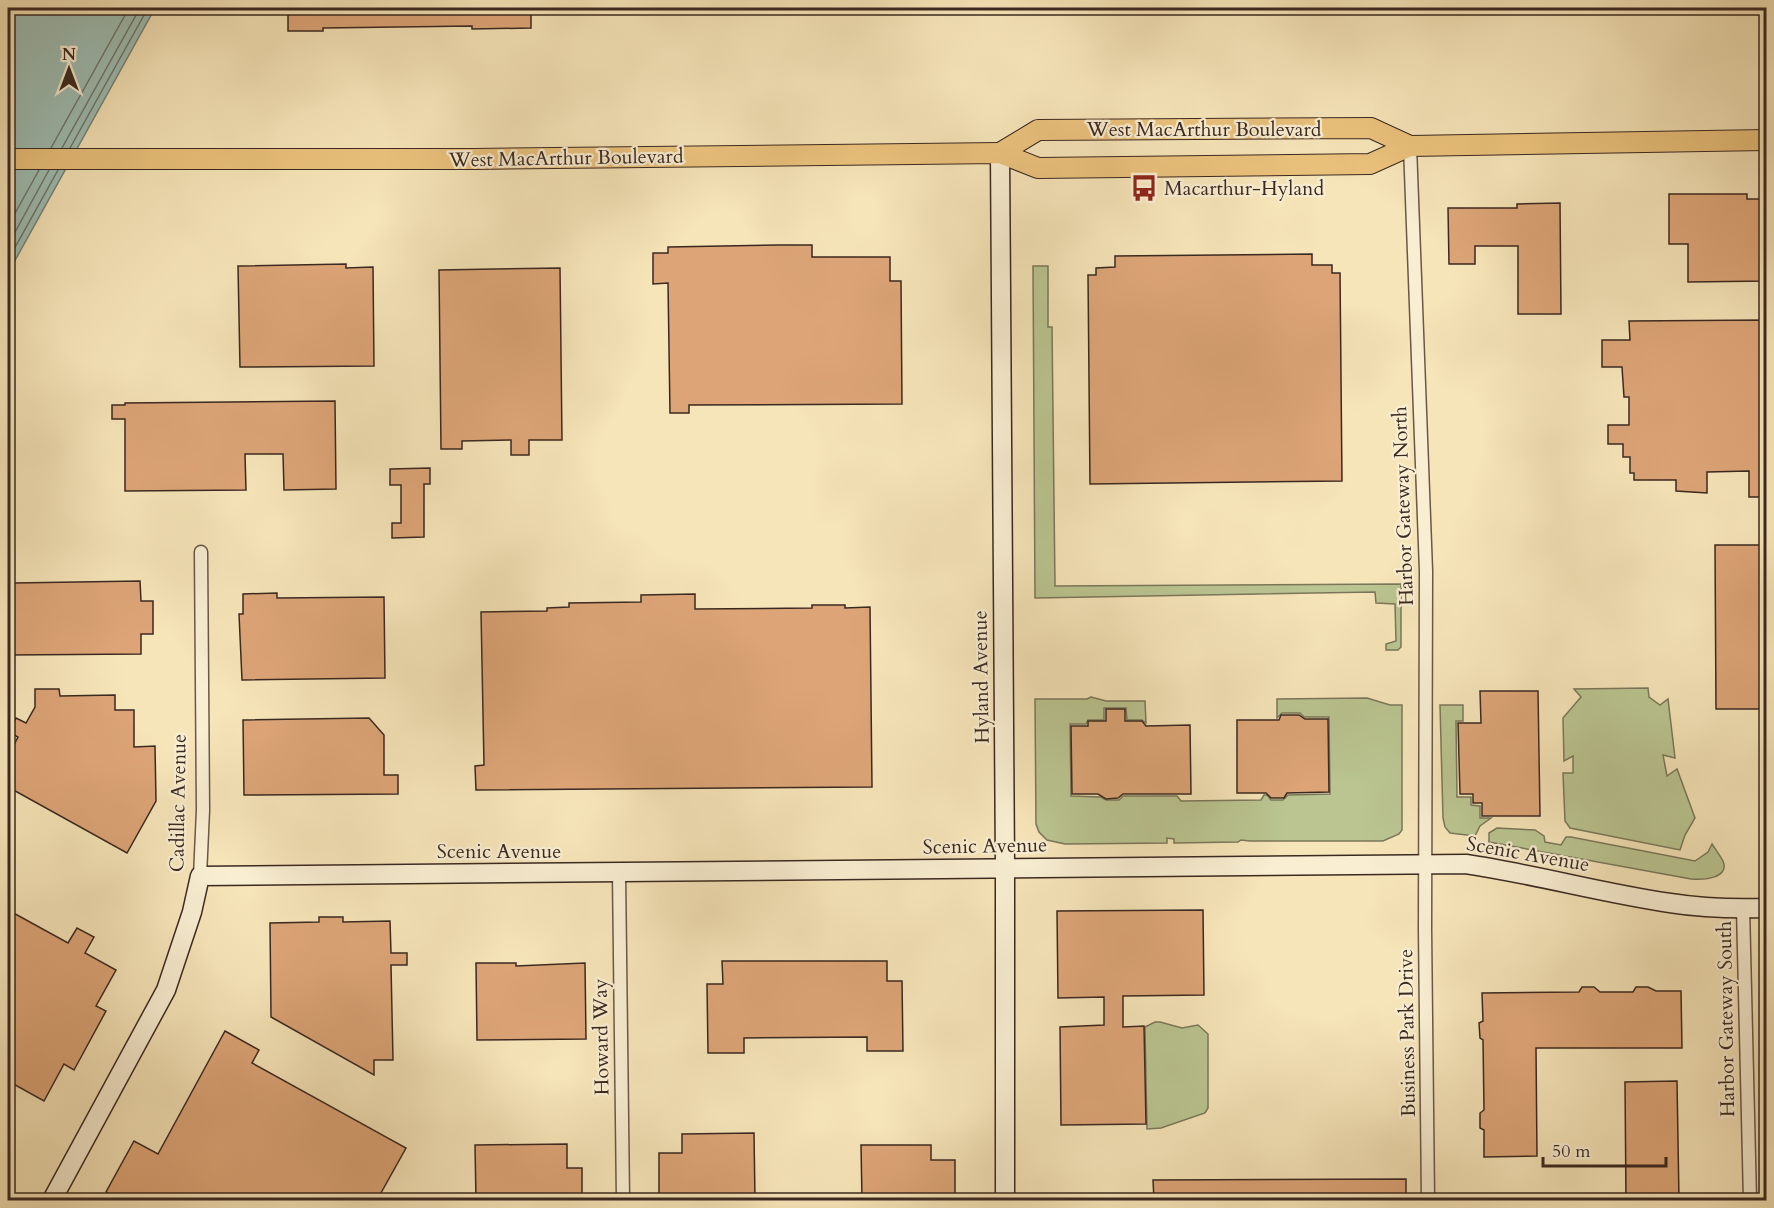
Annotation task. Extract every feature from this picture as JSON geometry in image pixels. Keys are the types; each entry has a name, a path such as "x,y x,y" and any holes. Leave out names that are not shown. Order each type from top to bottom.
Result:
{"main road":[{"name":"West MacArthur Boulevard","path":"1000,153 1038,130 1371,128 1410,146"},
{"name":"West MacArthur Boulevard","path":"8,159 485,159 1000,153 1038,168 1370,164 1410,146 1767,141"}],"street":[{"name":"Harbor Gateway North","path":"1410,146 1426,571 1425,865"},
{"name":"Hyland Avenue","path":"1000,153 1005,1200"},
{"name":"Cadillac Avenue","path":"52,1200 166,990 192,912 200,876 203,810 201,552"},
{"name":"Scenic Avenue","path":"200,876 1466,864 1521,872 1627,896 1671,903 1708,908 1767,908"},
{"name":"Business Park Drive","path":"1425,865 1428,1200"},
{"name":"Howard Way","path":"619,873 623,1200"},
{"name":"Harbor Gateway South","path":"1743,908 1750,1200"}],"green space":[{"path":"1033,266 1048,266 1048,327 1052,327 1055,586 1401,584 1401,647 1398,650 1386,650 1386,644 1396,641 1395,604 1376,603 1375,592 1035,598"},
{"path":"1648,688 1649,697 1660,705 1668,699 1675,758 1663,755 1667,776 1677,769 1695,818 1685,835 1680,850 1570,828 1565,821 1563,773 1573,773 1573,756 1564,761 1563,718 1581,697 1574,689"},
{"path":"1091,697 1106,701 1145,701 1146,723 1142,720 1127,720 1126,708 1104,708 1104,720 1088,720 1086,724 1070,724 1071,796 1101,797 1106,800 1119,800 1123,796 1177,796 1181,801 1261,800 1264,795 1267,795 1271,800 1283,800 1288,795 1330,794 1329,717 1304,717 1300,713 1282,713 1277,718 1277,699 1367,698 1390,705 1402,705 1402,830 1399,834 1383,841 1241,840 1238,842 1174,843 1174,839 1167,838 1167,843 1065,844 1047,840 1039,832 1036,824 1035,699 1087,699"},
{"path":"1440,705 1463,705 1463,721 1456,721 1457,797 1471,797 1471,805 1480,806 1480,818 1491,818 1480,826 1475,836 1450,833 1445,827"},
{"path":"1497,828 1535,830 1544,836 1545,842 1561,845 1566,837 1571,837 1695,861 1708,852 1712,844 1723,861 1724,867 1719,875 1714,877 1691,879 1489,842 1489,833"},
{"path":"1155,1022 1182,1028 1198,1025 1208,1034 1208,1108 1205,1113 1161,1128 1147,1129 1145,1027"}],"water":[{"path":"9,8 155,8 8,273 8,10"}],"building":[{"path":"288,8 531,8 531,28 472,29 472,26 323,28 323,31 288,31"},
{"path":"1669,194 1747,194 1747,199 1767,199 1767,281 1688,282 1688,244 1669,244"},
{"path":"1560,203 1561,314 1518,314 1518,246 1475,246 1475,264 1449,264 1448,208 1517,208 1517,204"},
{"path":"812,245 812,257 890,257 890,281 901,281 902,404 689,405 689,413 670,413 668,283 653,284 653,253 668,253 668,247"},
{"path":"1312,254 1312,265 1332,265 1332,273 1340,273 1342,481 1090,484 1088,275 1096,275 1096,268 1115,267 1115,256"},
{"path":"346,264 346,268 373,267 374,366 240,367 238,266"},
{"path":"560,268 562,440 529,440 529,455 511,455 511,440 462,441 462,449 441,449 439,270"},
{"path":"1767,320 1767,497 1749,497 1749,471 1707,472 1707,493 1676,491 1676,480 1634,480 1634,473 1630,473 1630,457 1623,457 1623,444 1608,444 1608,425 1629,425 1629,397 1624,397 1622,367 1602,367 1602,340 1630,340 1629,321"},
{"path":"335,401 336,489 284,490 283,454 245,454 246,490 125,491 125,419 112,419 112,405"},
{"path":"430,468 430,484 424,484 424,537 392,538 392,523 401,523 401,485 390,485 390,469"},
{"path":"1715,545 1767,545 1767,709 1716,709"},
{"path":"140,581 141,601 153,601 153,634 141,634 141,654 8,655 8,592 13,583"},
{"path":"277,593 277,598 384,597 385,678 242,680 239,614 243,614 243,594"},
{"path":"695,594 695,609 812,608 812,605 845,605 845,608 870,607 872,787 476,790 475,766 484,765 481,612 547,611 547,608 569,607 569,603 641,602 641,595"},
{"path":"35,689 59,689 60,696 115,695 115,710 134,710 134,747 155,746 156,801 127,853 8,787 8,756 18,737 9,732 16,718 26,723 35,707"},
{"path":"1480,691 1538,691 1540,816 1482,816 1482,803 1473,803 1473,794 1460,794 1458,723 1481,723"},
{"path":"1106,709 1125,709 1125,721 1142,721 1146,726 1190,725 1191,794 1123,794 1118,798 1106,799 1098,794 1072,794 1071,726 1088,726 1088,721 1106,721"},
{"path":"1281,715 1299,715 1305,719 1328,719 1329,792 1287,793 1284,798 1271,798 1266,793 1237,793 1237,720 1279,720"},
{"path":"369,718 384,735 384,775 398,775 398,794 244,795 243,720"},
{"path":"8,910 68,943 77,928 94,937 85,953 116,970 96,1006 106,1011 74,1070 64,1064 44,1101 8,1081"},
{"path":"1203,910 1204,995 1123,996 1123,1027 1144,1026 1146,1124 1061,1125 1060,1027 1104,1025 1104,997 1058,998 1057,911"},
{"path":"319,917 343,917 343,922 390,921 391,953 407,953 407,965 391,965 393,1060 374,1060 374,1075 271,1017 270,923 319,922"},
{"path":"722,961 887,961 887,981 902,981 903,1051 867,1051 867,1037 744,1038 744,1053 708,1053 707,984 723,984"},
{"path":"476,963 516,963 516,966 585,963 586,1039 477,1040"},
{"path":"1582,987 1594,987 1600,992 1633,992 1636,987 1648,987 1656,991 1681,991 1682,1048 1536,1048 1537,1156 1484,1157 1484,1130 1480,1128 1480,1113 1484,1110 1483,1040 1480,1038 1479,1023 1483,1021 1482,993 1579,992"},
{"path":"225,1031 259,1050 252,1063 406,1148 377,1200 122,1200 106,1192 134,1141 158,1154"},
{"path":"1677,1081 1679,1200 1626,1200 1625,1082"},
{"path":"754,1133 755,1200 659,1200 659,1153 682,1153 682,1134"},
{"path":"567,1144 567,1168 582,1168 582,1200 476,1200 475,1145"},
{"path":"861,1145 931,1145 931,1160 955,1160 955,1200 862,1200"},
{"path":"1406,1179 1406,1200 1154,1200 1153,1180"}],"place":[{"name":"Macarthur-Hyland","path":"1144,188"}]}
